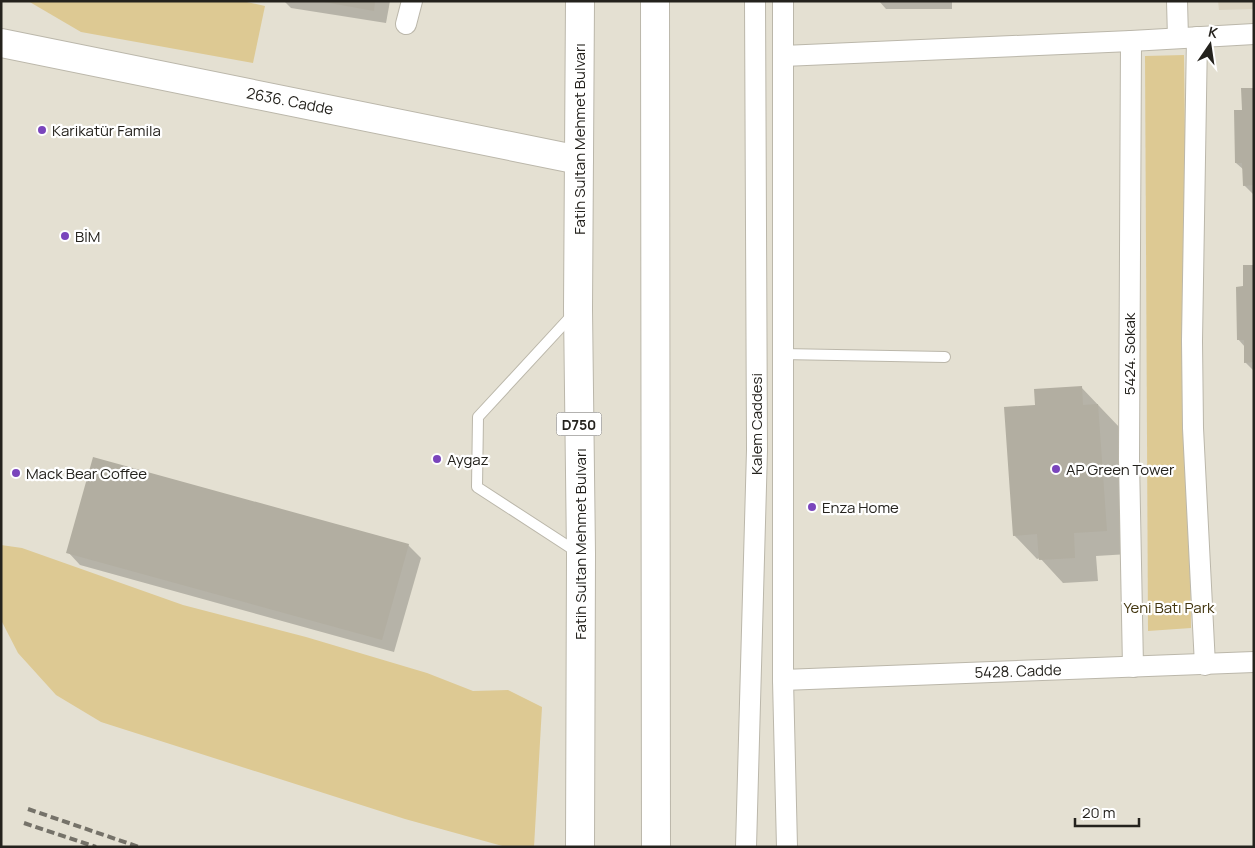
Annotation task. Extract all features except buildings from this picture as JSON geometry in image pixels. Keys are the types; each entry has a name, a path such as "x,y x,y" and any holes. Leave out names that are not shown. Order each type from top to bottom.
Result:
{"main road":[{"name":"Fatih Sultan Mehmet Bulvarı","path":"580,1 578,309 581,554 580,847"},
{"path":"655,1 656,847"},
{"name":"2636. Cadde","path":"1,43 579,160"}],"street":[{"path":"406,24 412,1"},
{"name":"Kalem Caddesi","path":"746,847 757,450 755,1"},
{"name":"Kalem Caddesi","path":"783,1 783,680 787,847"},
{"path":"1177,1 1187,38 1193,428 1205,665"},
{"path":"783,56 1254,34"},
{"name":"5424. Sokak","path":"1131,41 1129,460 1133,667"},
{"name":"5428. Cadde","path":"783,680 1254,662"}],"lane":[{"path":"578,309 478,417 477,487 581,554"},
{"path":"782,354 945,357"}],"shaded area":[{"path":"1218,1 1254,1 1254,9 1219,10"}],"green space":[{"path":"28,1 242,1 265,6 253,63 81,32"},
{"name":"Yeni Batı Park","path":"1184,55 1191,628 1148,631 1145,56"},
{"path":"1,545 22,548 183,605 306,637 427,673 473,691 508,690 542,707 534,847 506,847 405,819 101,722 56,695 18,653 1,620"}],"railway":[{"path":"28,809 139,847"},
{"path":"24,823 96,847"}],"place":[{"name":"Karikatür Famila","path":"42,130"},
{"name":"BİM","path":"65,236"},
{"name":"Aygaz","path":"437,459"},
{"name":"AP Green Tower","path":"1056,469"},
{"name":"Mack Bear Coffee","path":"16,473"},
{"name":"Enza Home","path":"812,507"}]}
